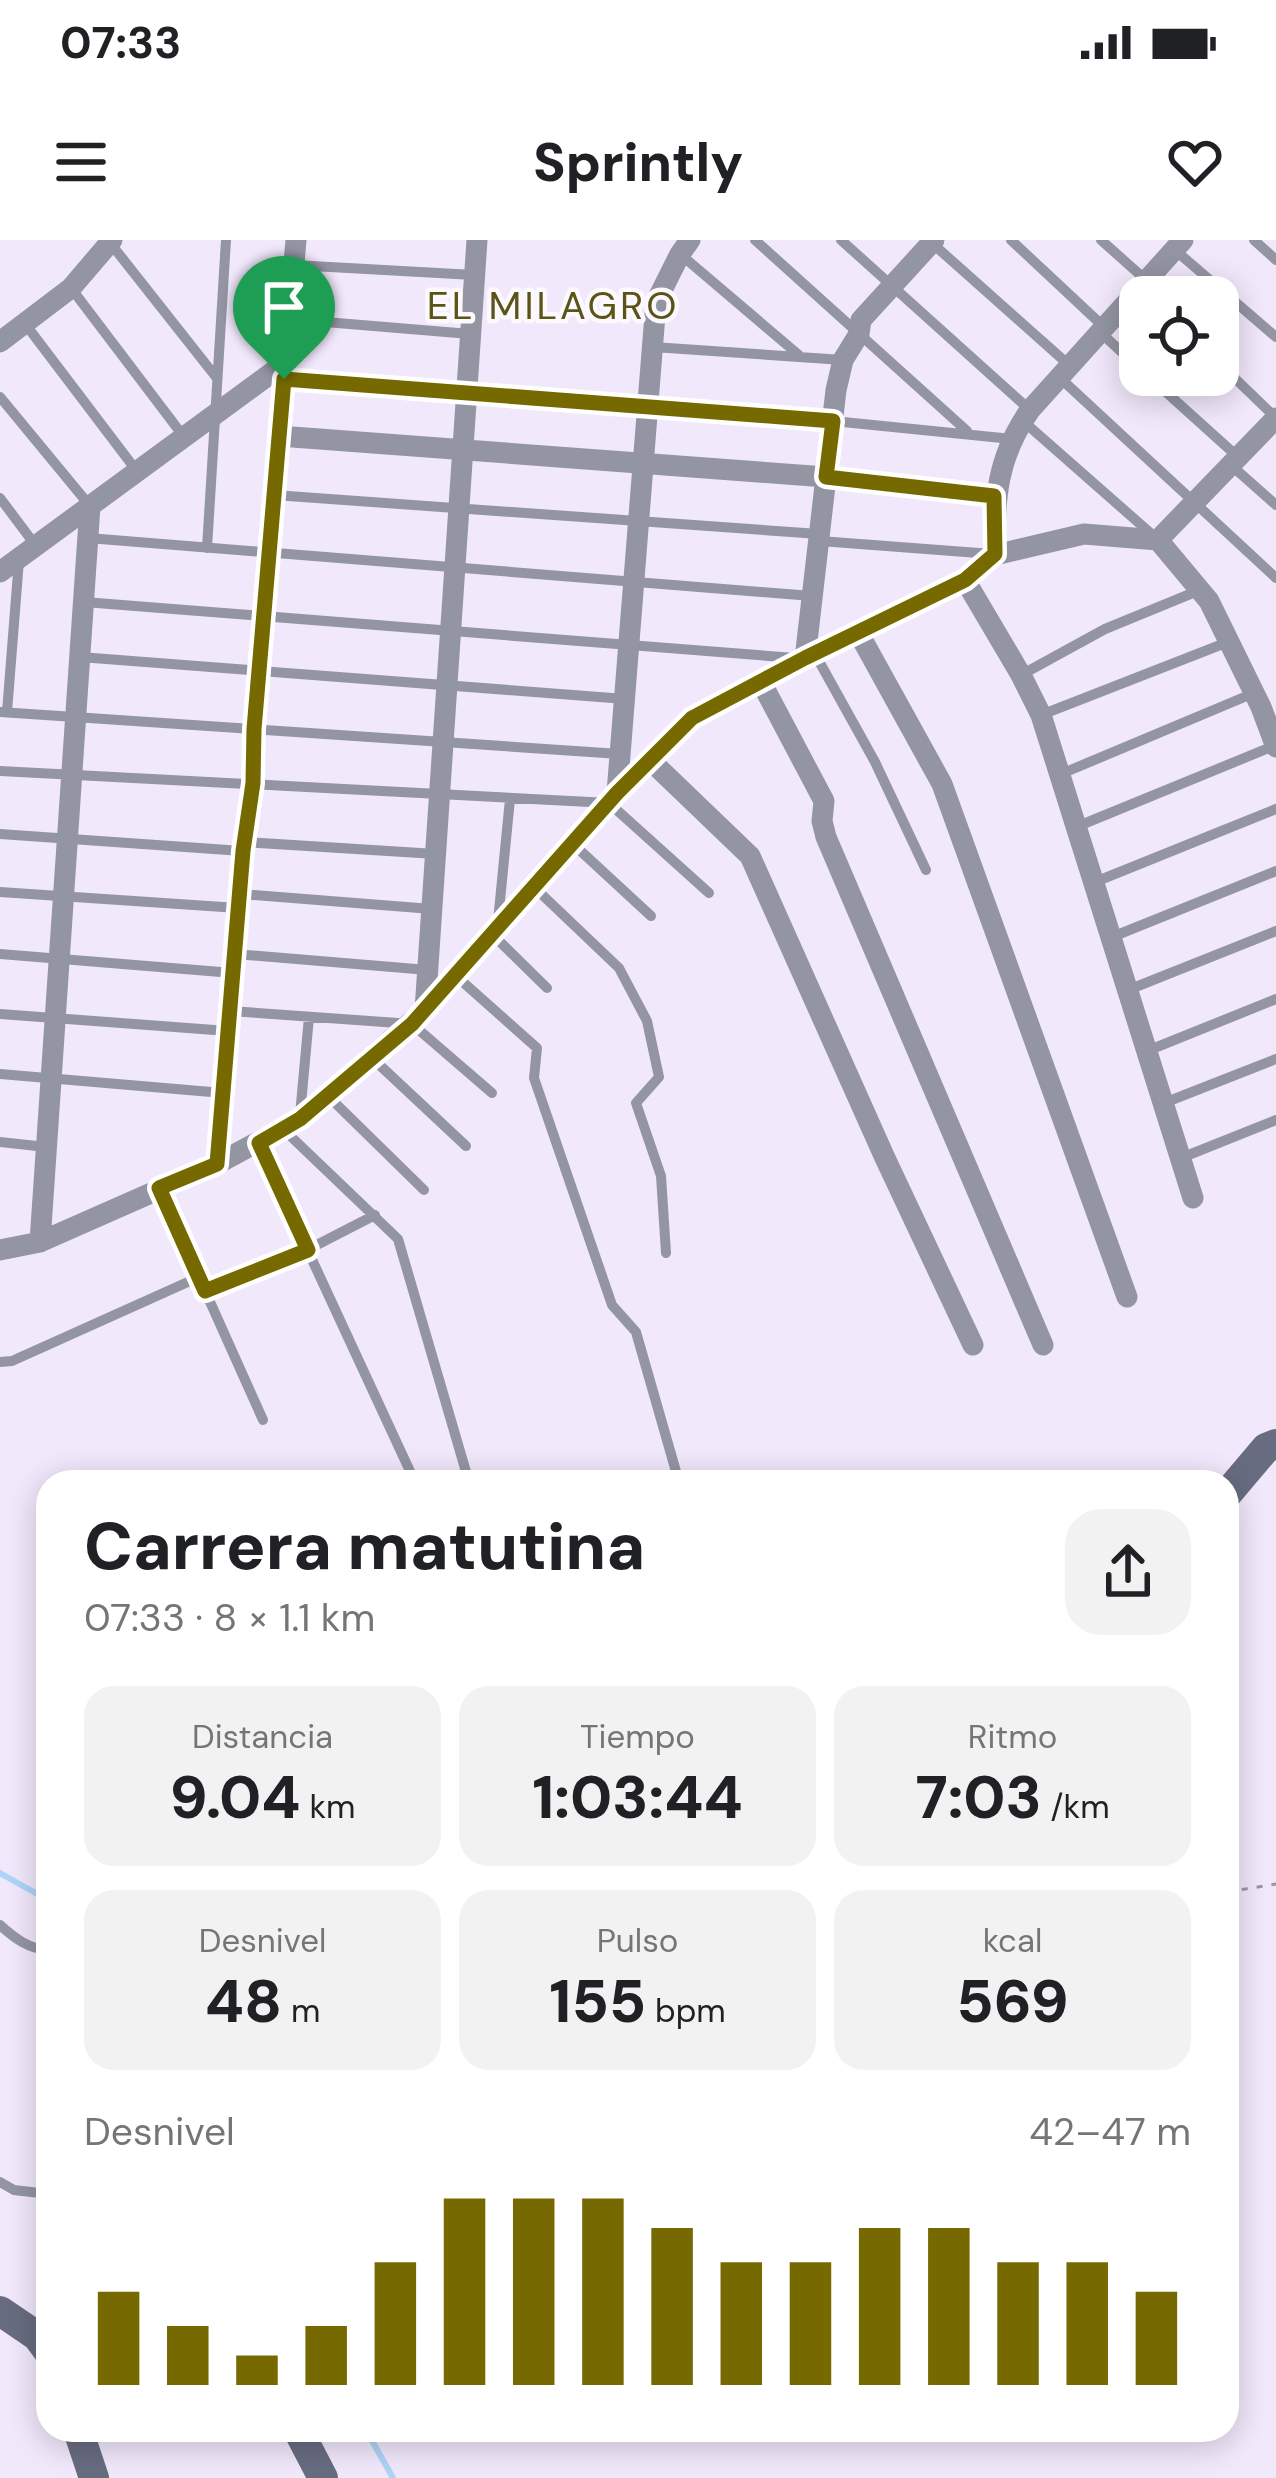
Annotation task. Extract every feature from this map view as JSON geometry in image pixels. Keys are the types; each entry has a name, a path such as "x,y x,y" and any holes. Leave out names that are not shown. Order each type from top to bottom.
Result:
{"main road":[{"path":"1239,1480 1266,1448 1276,1444"},
{"path":"0,2311 36,2335"},
{"path":"82,2442 94,2478"},
{"path":"304,2442 323,2478"}],"street":[{"path":"217,1164 296,240"},
{"path":"419,1017 428,970 477,240"},
{"path":"810,656 812,596 843,360 860,334 861,320 931,241"},
{"path":"0,342 71,288 111,242"},
{"path":"1156,276 1179,245"},
{"path":"613,798 656,302 685,247"},
{"path":"995,554 994,496 1021,423 1119,314"},
{"path":"18,559 213,416 285,371"},
{"path":"1158,540 1276,418"},
{"path":"279,436 826,477"},
{"path":"40,1242 90,506"},
{"path":"0,1250 40,1242 217,1164 292,1124 419,1017 613,798 692,718 965,580 995,554 1084,534 1158,540 1209,601 1264,697 1276,746"},
{"path":"965,580 1041,715 1193,1198"},
{"path":"858,632 942,784 1127,1297"},
{"path":"761,682 824,801 826,837 1043,1345"},
{"path":"651,760 751,856 973,1345"}],"lane":[{"path":"207,548 226,240"},
{"path":"754,240 970,434"},
{"path":"841,240 892,286 1021,423 1158,540"},
{"path":"1011,240 1119,347"},
{"path":"1101,240 1134,276"},
{"path":"1254,240 1276,260"},
{"path":"931,241 1276,578"},
{"path":"111,242 216,377"},
{"path":"1179,245 1276,337"},
{"path":"685,247 803,358"},
{"path":"294,265 474,275"},
{"path":"71,288 184,437"},
{"path":"289,320 470,334"},
{"path":"26,325 137,472"},
{"path":"653,347 843,360"},
{"path":"285,371 466,393 970,434 1021,423"},
{"path":"1239,382 1276,418"},
{"path":"1168,396 1276,505"},
{"path":"0,397 90,506"},
{"path":"826,477 994,496"},
{"path":"274,495 639,521 995,554"},
{"path":"0,498 18,559 4,712 620,754"},
{"path":"88,538 812,596"},
{"path":"1021,675 1105,629 1200,590"},
{"path":"84,602 810,656 875,762 926,870"},
{"path":"1041,715 1229,641"},
{"path":"80,657 625,699"},
{"path":"1061,774 1264,697"},
{"path":"1076,827 1276,746"},
{"path":"0,771 510,799 613,798 709,893"},
{"path":"510,799 495,932 547,988"},
{"path":"1095,882 1276,809"},
{"path":"0,834 436,854"},
{"path":"573,844 651,916"},
{"path":"1112,937 1276,871"},
{"path":"534,888 619,968 647,1022 659,1078 636,1102 662,1176 666,1252"},
{"path":"0,892 432,909"},
{"path":"1128,990 1276,932"},
{"path":"0,954 428,970"},
{"path":"456,976 537,1048 534,1078 612,1305 635,1332 675,1470"},
{"path":"1148,1051 1276,999"},
{"path":"0,1014 229,1021 419,1017 492,1093"},
{"path":"309,1017 292,1124 398,1239 465,1470"},
{"path":"372,1058 466,1146"},
{"path":"1164,1103 1276,1059"},
{"path":"0,1074 223,1093"},
{"path":"327,1096 424,1190"},
{"path":"1181,1157 1276,1120"},
{"path":"0,1142 46,1147"},
{"path":"259,1143 410,1470"},
{"path":"159,1188 262,1420"},
{"path":"205,1291 308,1250 375,1215"},
{"path":"0,1362 12,1361 199,1277"},
{"path":"0,1925 36,1948"},
{"path":"0,2182 14,2190 36,2193"}],"path":[{"path":"1239,1890 1276,1884"}],"waterway":[{"path":"0,1873 36,1893"},
{"path":"373,2442 393,2478"}],"district":[{"name":"EL MILAGRO","path":"553,305"}],"route":[{"path":"284,379 833,421 826,477 994,496 995,554 965,580 692,718 617,793 412,1024 300,1119 259,1143 308,1250 205,1291 159,1188 217,1164 284,379"}]}
